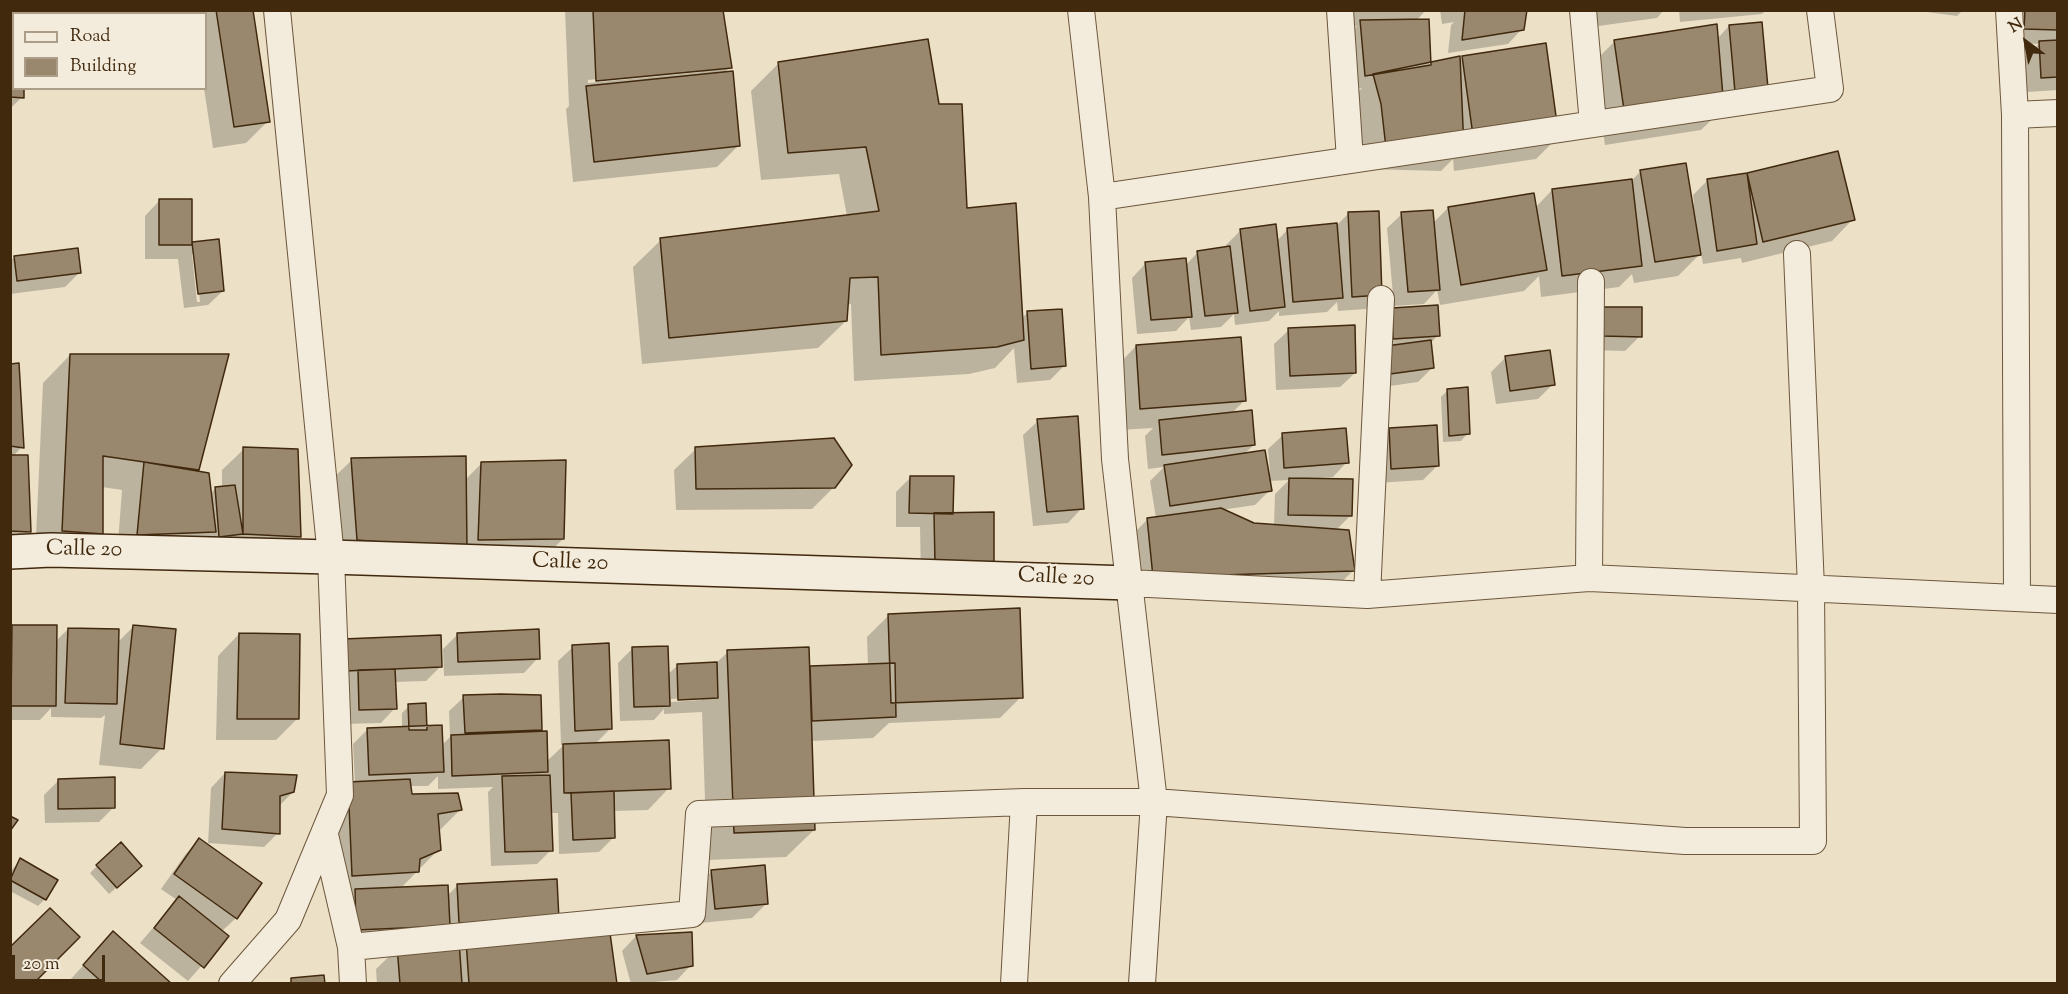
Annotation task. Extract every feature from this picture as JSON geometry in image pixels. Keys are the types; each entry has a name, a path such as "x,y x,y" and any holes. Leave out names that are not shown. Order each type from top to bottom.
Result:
{"main road":[{"name":"Calle 20","path":"10,552 51,550 331,557 1129,583"}],"street":[{"path":"232,984 288,920 340,795 331,557 277,10"},
{"path":"1081,10 1102,196 1115,459 1154,802 1142,984"},
{"path":"1340,10 1350,160"},
{"path":"1583,10 1593,124"},
{"path":"1102,196 1830,89 1820,10"},
{"path":"2009,10 2015,115 2017,598"},
{"path":"2015,115 2058,113"},
{"path":"351,947 692,914 699,814 1024,802 1154,802 1685,841 1813,841 1810,588 1797,254"},
{"path":"1589,578 1591,282"},
{"path":"1367,595 1381,299"},
{"path":"1129,583 1367,595 1589,578 2058,600"},
{"path":"1014,984 1024,802"},
{"path":"325,835 351,947 353,984"}],"building":[{"path":"10,10 35,10 36,12 12,12 12,34 10,34"},
{"path":"42,10 77,10 78,12 42,12"},
{"path":"167,10 196,10 196,12 167,12"},
{"path":"216,10 253,10 270,122 234,127"},
{"path":"593,10 723,10 732,68 596,81"},
{"path":"1465,10 1527,10 1524,30 1462,40"},
{"path":"2025,10 2058,10 2058,30 2024,29"},
{"path":"1429,19 1431,65 1365,76 1360,20"},
{"path":"1762,22 1768,88 1735,92 1729,25"},
{"path":"1717,24 1724,109 1626,124 1614,40"},
{"path":"928,39 939,104 962,104 967,208 1016,203 1024,340 997,347 881,355 878,277 850,278 847,321 669,338 660,238 879,211 866,147 788,153 778,62"},
{"path":"2058,40 2058,77 2041,78 2039,41"},
{"path":"1546,43 1559,138 1475,150 1462,56"},
{"path":"10,50 12,50 12,90 24,90 24,98 10,97"},
{"path":"1460,56 1464,150 1386,148 1381,104 1373,74"},
{"path":"733,71 740,146 594,162 586,86"},
{"path":"1838,151 1855,220 1763,242 1747,173"},
{"path":"1686,163 1701,255 1655,262 1640,170"},
{"path":"1747,173 1757,244 1717,251 1707,179"},
{"path":"1632,179 1642,266 1562,276 1552,189"},
{"path":"1534,193 1547,270 1461,285 1448,207"},
{"path":"159,199 192,199 192,245 159,245"},
{"path":"1433,210 1440,290 1408,292 1401,212"},
{"path":"1379,211 1382,295 1352,297 1348,212"},
{"path":"1337,223 1343,298 1293,302 1287,228"},
{"path":"1276,224 1285,307 1250,311 1240,229"},
{"path":"219,239 224,291 198,294 192,242"},
{"path":"1230,246 1238,313 1205,316 1197,251"},
{"path":"78,248 81,273 17,281 14,256"},
{"path":"1186,258 1192,317 1151,320 1145,262"},
{"path":"1438,305 1440,336 1393,339 1392,308"},
{"path":"1603,307 1642,307 1642,337 1602,336"},
{"path":"1062,309 1066,366 1031,369 1027,311"},
{"path":"1355,325 1356,373 1290,376 1288,328"},
{"path":"1241,337 1246,401 1140,409 1136,345"},
{"path":"1431,340 1434,368 1390,374 1386,346"},
{"path":"1550,350 1555,385 1510,391 1505,356"},
{"path":"70,354 229,354 199,470 103,456 103,534 62,531"},
{"path":"19,363 24,448 10,446 10,364"},
{"path":"1468,387 1470,434 1449,436 1447,389"},
{"path":"1252,410 1255,445 1162,455 1159,420"},
{"path":"1078,416 1084,509 1047,512 1037,419"},
{"path":"1437,425 1439,466 1391,469 1389,428"},
{"path":"1346,428 1349,463 1284,468 1282,433"},
{"path":"834,438 852,465 835,488 696,489 695,447"},
{"path":"243,447 298,449 301,537 243,534"},
{"path":"1265,450 1272,491 1170,506 1164,465"},
{"path":"10,455 28,455 31,532 10,531"},
{"path":"466,456 467,549 357,540 351,458"},
{"path":"566,460 564,539 478,540 481,462"},
{"path":"144,462 209,473 216,532 137,535"},
{"path":"910,476 954,476 953,514 909,513"},
{"path":"1289,478 1353,479 1352,516 1288,515"},
{"path":"235,485 243,534 219,537 215,487"},
{"path":"1221,508 1254,523 1349,530 1355,571 1153,577 1147,518"},
{"path":"994,512 994,564 935,565 934,513"},
{"path":"1020,608 1023,698 891,703 888,614"},
{"path":"12,625 57,625 56,706 11,706"},
{"path":"133,625 176,629 164,749 120,744"},
{"path":"68,628 119,629 117,704 65,703"},
{"path":"539,629 540,659 458,662 457,633"},
{"path":"239,633 300,634 299,719 237,719"},
{"path":"441,635 442,667 345,671 343,639"},
{"path":"609,643 612,729 575,731 572,645"},
{"path":"668,646 670,706 634,707 632,647"},
{"path":"809,647 815,830 734,833 727,650"},
{"path":"717,662 718,698 678,700 677,664"},
{"path":"895,663 896,717 812,721 810,666"},
{"path":"395,669 397,709 359,710 358,670"},
{"path":"463,695 541,695 542,730 465,733"},
{"path":"426,703 427,730 409,730 408,704"},
{"path":"442,725 444,772 369,775 367,728"},
{"path":"547,731 548,772 452,776 451,735"},
{"path":"669,740 671,789 564,793 563,744"},
{"path":"225,772 297,775 294,792 280,796 280,834 222,829"},
{"path":"550,775 553,851 505,852 502,776"},
{"path":"115,777 115,808 58,809 58,779"},
{"path":"410,779 412,794 458,793 462,810 438,814 441,850 420,859 419,872 352,876 348,782"},
{"path":"614,791 615,838 573,840 571,793"},
{"path":"10,816 18,820 10,831"},
{"path":"199,838 262,883 237,919 174,874"},
{"path":"121,842 142,866 117,888 96,865"},
{"path":"20,858 58,880 46,900 10,880"},
{"path":"765,865 768,904 715,909 711,870"},
{"path":"557,879 559,920 459,923 457,884"},
{"path":"448,885 450,926 356,930 355,889"},
{"path":"179,896 229,936 204,968 154,928"},
{"path":"50,908 80,937 33,984 10,984 10,947"},
{"path":"113,931 172,984 104,984 83,965"},
{"path":"692,932 693,966 647,974 636,935"},
{"path":"610,933 617,984 469,984 466,940"},
{"path":"459,941 462,984 400,984 397,946"},
{"path":"324,975 325,984 291,984 291,978"}]}
